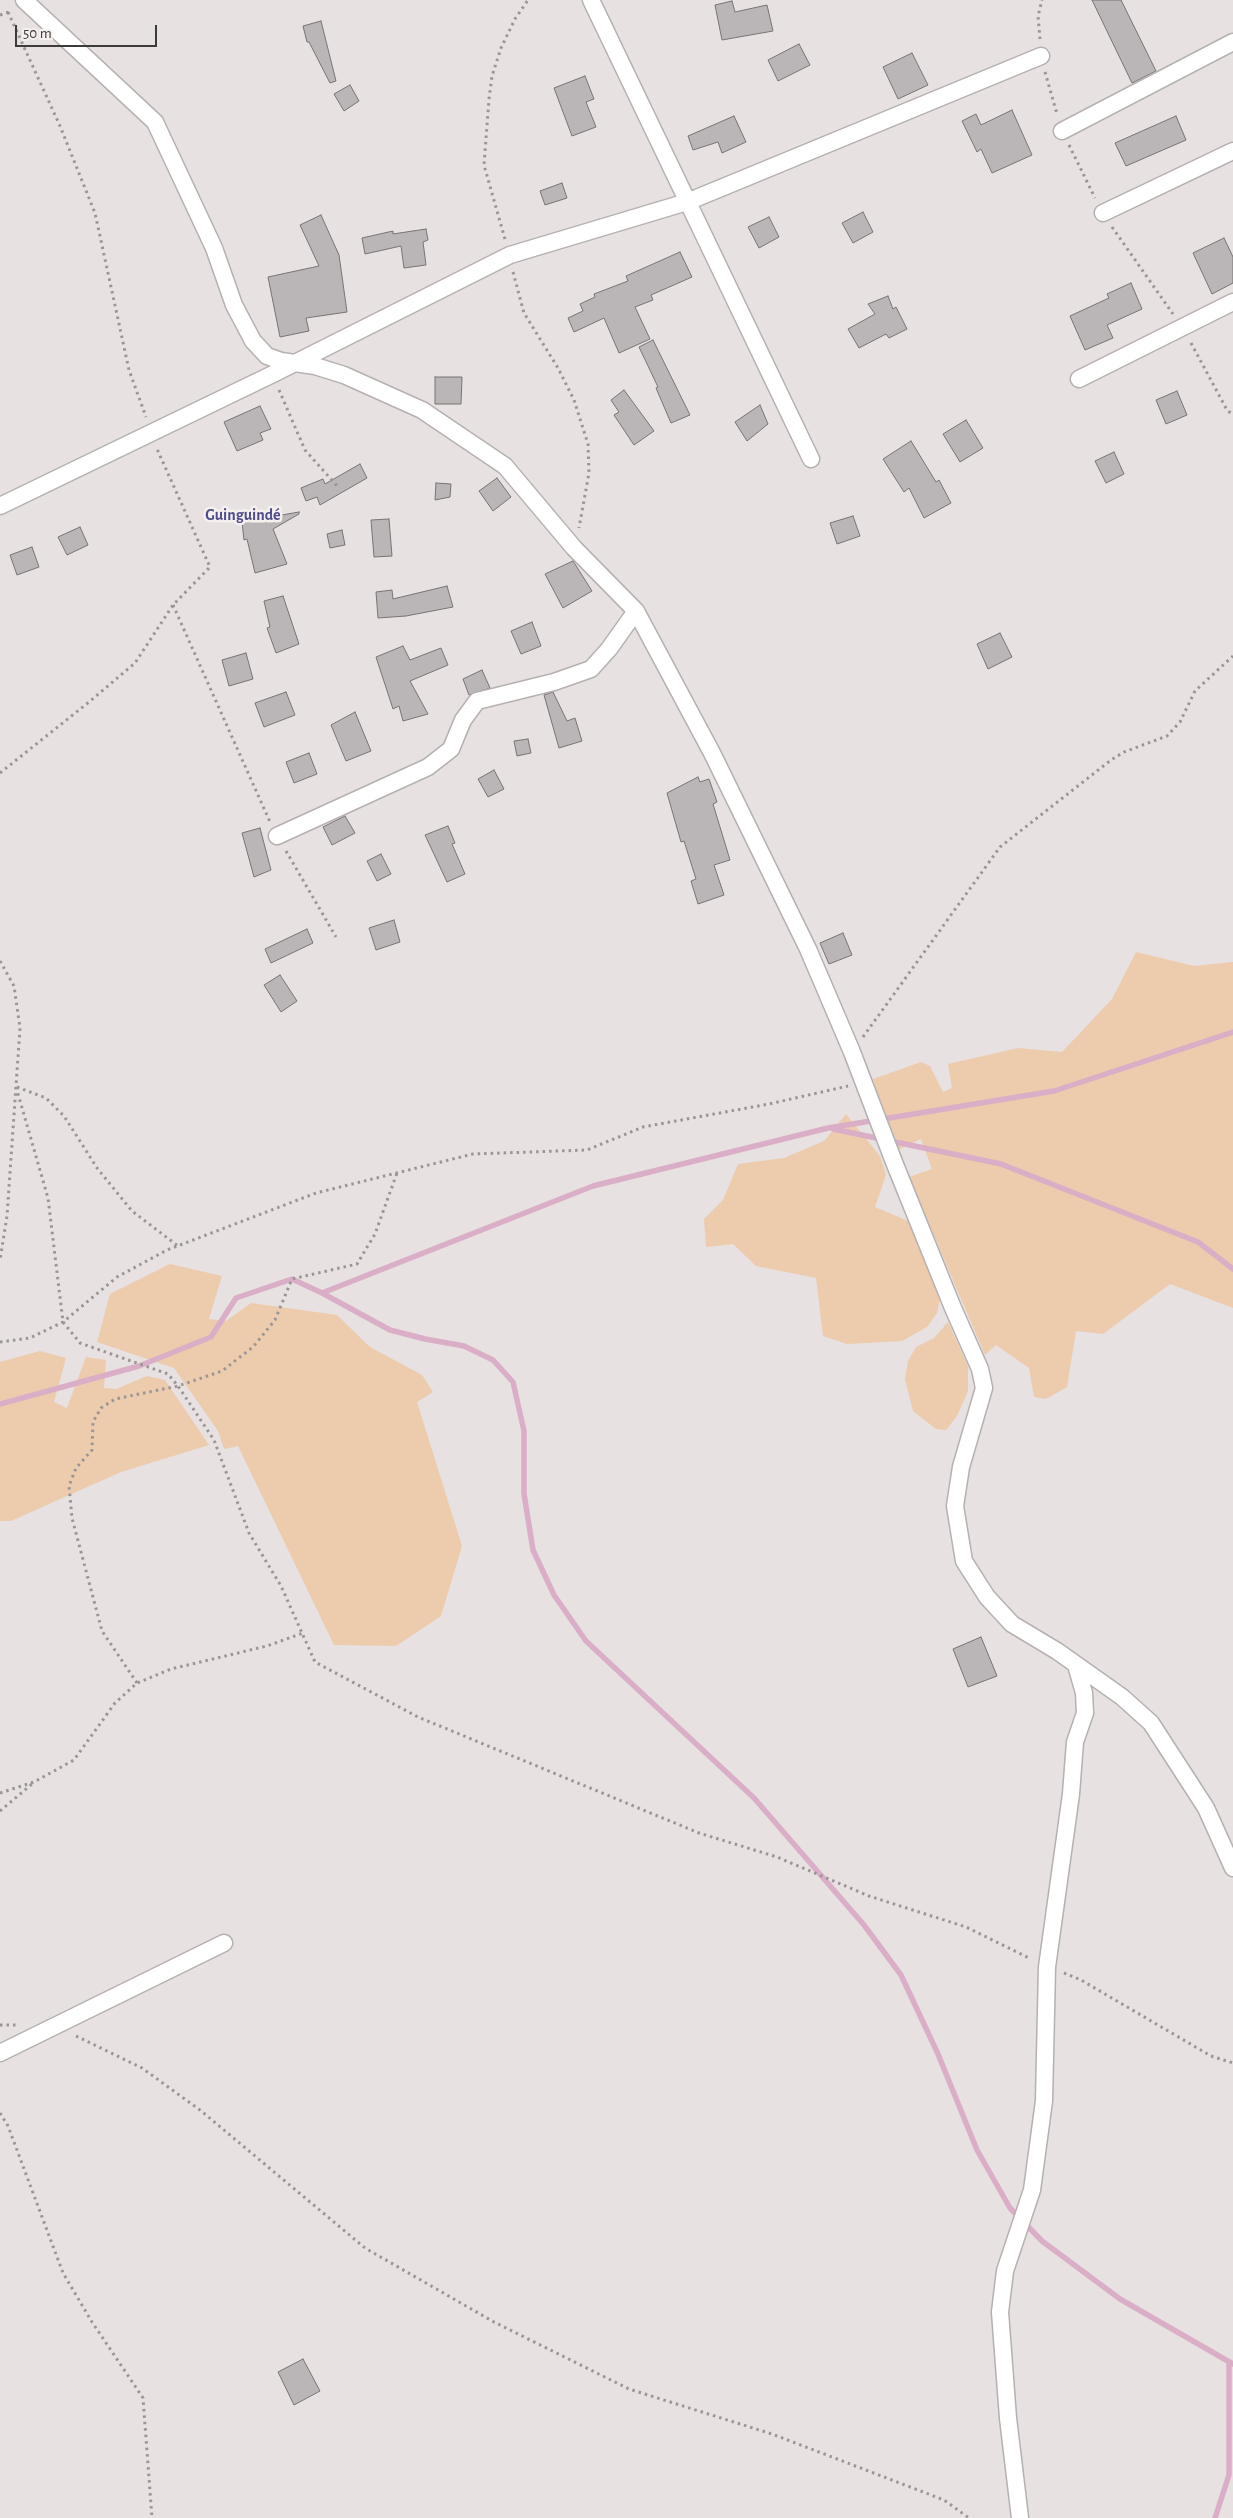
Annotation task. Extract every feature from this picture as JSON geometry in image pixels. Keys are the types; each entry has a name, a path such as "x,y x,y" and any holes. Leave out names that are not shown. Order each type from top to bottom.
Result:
{"street":[{"path":"24,0 155,122 214,248 234,305 253,341 267,356 315,366 344,375 422,410 505,466 574,548 636,611 749,827 808,949 852,1052 950,1299 980,1369 984,1388 961,1467 955,1506 964,1561 987,1597 1012,1624 1122,1697 1150,1723 1206,1808 1233,1868"},
{"path":"591,0 811,459"},
{"path":"1062,131 1233,42"},
{"path":"0,506 273,374 510,255 688,202 1041,56"},
{"path":"1103,213 1233,152"},
{"path":"1079,379 1233,302"},
{"path":"276,836 428,767 451,749 463,720 477,701 554,682 591,669 609,649 636,611"},
{"path":"1020,2518 1008,2418 1000,2312 1005,2271 1034,2180 1044,2101 1046,1967 1072,1794 1075,1742 1085,1712 1084,1693 1076,1665"},
{"path":"0,2052 224,1943"}],"path":[{"path":"528,0 508,33 492,76 484,165 524,312 558,368 574,400 588,444 589,473 574,548"},
{"path":"0,772 135,663 173,605 210,567 162,463 129,370 95,213 60,126 8,12"},
{"path":"273,374 306,450 338,487"},
{"path":"173,605 276,836 336,937"},
{"path":"852,1052 1000,847 1110,760 1124,752 1167,736 1180,722 1195,691 1233,656"},
{"path":"0,961 14,986 20,1028 8,1216 0,1260"},
{"path":"0,1342 30,1338 63,1322 118,1277 178,1246 316,1193 473,1154 588,1150 643,1127 769,1104 863,1082"},
{"path":"16,1087 46,1098 64,1116 97,1168 132,1211 178,1246"},
{"path":"16,1087 48,1198 63,1322 80,1343 168,1374 178,1386 214,1440 249,1533 281,1586 316,1662 418,1717 698,1833 777,1857 869,1896 966,1927 1046,1967 1081,1980 1211,2056 1233,2064"},
{"path":"137,1683 102,1631 72,1518 69,1486 76,1468 92,1450 92,1422 101,1408 115,1399 178,1386 222,1371 253,1347 275,1320 292,1279 357,1264 375,1234 397,1173"},
{"path":"0,1793 34,1782 74,1760 115,1703 137,1683 170,1669 267,1646 302,1633"},
{"path":"0,1811 34,1782"},
{"path":"55,2026 142,2068 200,2110 365,2248 494,2322 629,2389 772,2434 815,2450 944,2500 969,2518"},
{"path":"0,2113 11,2134 63,2272 92,2322 144,2398 152,2518"}],"shaded area":[{"path":"1136,952 1194,966 1233,962 1233,1308 1170,1284 1103,1334 1076,1331 1067,1387 1046,1399 1034,1397 1029,1368 996,1345 985,1355 909,1177 932,1169 921,1139 898,1150 873,1079 921,1062 930,1066 943,1092 952,1088 948,1064 1018,1048 1062,1052 1112,999"},
{"path":"846,1114 880,1156 886,1175 875,1207 908,1221 940,1298 937,1313 927,1327 902,1341 847,1344 823,1336 816,1278 756,1266 733,1244 706,1247 704,1219 723,1200 738,1164 784,1158 824,1141"},
{"path":"170,1264 222,1276 209,1319 226,1321 251,1303 337,1315 370,1347 422,1375 433,1392 417,1402 462,1546 441,1616 396,1646 334,1645 238,1446 224,1449 218,1431 174,1368 97,1342 110,1294"},
{"path":"948,1322 968,1366 968,1391 957,1416 946,1430 936,1429 913,1411 905,1379 908,1361 916,1347 934,1338"},
{"path":"40,1351 66,1358 54,1402 67,1408 86,1357 106,1360 104,1388 116,1389 147,1376 165,1380 209,1445 121,1472 11,1521 0,1521 0,1362"}],"building":[{"path":"1092,0 1121,0 1156,71 1132,83"},
{"path":"732,1 735,12 767,5 773,31 722,40 715,5"},
{"path":"321,21 336,81 330,83 309,42 307,42 303,26"},
{"path":"799,44 810,65 778,81 768,60"},
{"path":"912,53 928,85 898,99 883,67"},
{"path":"585,76 594,99 586,102 596,127 572,136 554,88"},
{"path":"350,85 359,101 344,111 334,94"},
{"path":"1012,110 1032,155 992,173 981,149 977,152 962,121 976,114 981,125"},
{"path":"734,116 746,142 722,153 718,142 693,150 688,136"},
{"path":"1176,116 1186,140 1126,166 1115,143"},
{"path":"562,183 567,198 545,205 540,191"},
{"path":"863,212 873,232 853,243 842,223"},
{"path":"321,215 339,255 347,312 306,318 309,331 280,337 268,277 319,266 300,225"},
{"path":"769,217 779,237 759,248 748,227"},
{"path":"426,229 428,240 423,242 426,265 404,268 401,246 365,254 362,238 393,231 393,234"},
{"path":"1224,238 1233,257 1233,283 1212,294 1193,253"},
{"path":"680,252 692,277 651,295 653,300 635,307 650,339 619,353 604,318 574,332 568,318 583,311 580,304 595,297 594,294 628,281 626,276"},
{"path":"1131,283 1142,309 1107,325 1113,338 1085,350 1070,316 1109,298 1107,294"},
{"path":"888,296 893,309 896,307 907,329 889,338 886,334 859,348 848,329 875,314 868,304"},
{"path":"653,340 690,415 671,423 656,388 658,387 639,347"},
{"path":"435,377 462,377 461,404 435,404"},
{"path":"624,390 654,431 634,445 614,415 619,412 611,400"},
{"path":"1177,391 1187,415 1166,424 1156,400"},
{"path":"760,405 768,424 747,441 735,422"},
{"path":"260,406 271,429 260,433 263,440 237,451 224,422"},
{"path":"966,420 983,448 960,462 943,434"},
{"path":"911,441 936,482 939,480 951,503 924,518 909,488 904,492 883,459"},
{"path":"1114,452 1124,474 1106,483 1095,461"},
{"path":"360,464 367,478 320,505 317,497 306,501 301,488 323,479 325,484"},
{"path":"497,478 511,497 493,511 479,491"},
{"path":"436,483 451,484 450,497 435,500"},
{"path":"299,512 299,514 273,529 287,564 255,573 247,539 244,540 242,522"},
{"path":"853,516 860,536 837,544 830,523"},
{"path":"389,519 392,556 374,557 371,520"},
{"path":"80,527 88,545 67,555 58,537"},
{"path":"342,530 345,545 330,548 327,534"},
{"path":"32,547 39,567 17,575 10,555"},
{"path":"573,561 592,591 563,608 545,574"},
{"path":"447,586 453,607 406,616 378,618 376,592 392,590 393,599"},
{"path":"283,596 299,644 276,653 267,628 270,627 264,601"},
{"path":"532,622 541,646 521,654 511,631"},
{"path":"1000,633 1012,657 988,669 977,644"},
{"path":"403,646 410,660 441,648 448,665 410,681 428,714 403,721 399,706 393,709 376,657"},
{"path":"246,653 253,679 229,686 222,660"},
{"path":"482,670 490,688 469,695 463,679"},
{"path":"286,692 295,715 264,727 255,703"},
{"path":"553,692 567,721 575,718 582,741 559,748 544,695"},
{"path":"355,712 371,751 346,761 331,725"},
{"path":"528,739 531,753 517,756 514,741"},
{"path":"309,753 317,774 294,783 286,762"},
{"path":"494,770 504,789 488,797 478,779"},
{"path":"698,777 700,782 709,779 717,802 713,804 730,860 714,865 724,895 698,904 691,881 696,879 684,841 681,842 667,793"},
{"path":"345,816 355,833 332,845 323,827"},
{"path":"448,826 455,843 452,844 465,874 447,882 425,835"},
{"path":"260,828 271,870 254,877 242,833"},
{"path":"381,854 391,874 377,881 367,861"},
{"path":"394,920 400,942 376,950 369,928"},
{"path":"307,929 313,943 271,963 265,949"},
{"path":"843,933 852,955 829,964 820,943"},
{"path":"280,975 297,1001 281,1012 264,985"},
{"path":"981,1637 997,1676 968,1687 953,1649"},
{"path":"303,2359 320,2391 294,2405 278,2372"}],"waterway":[{"path":"0,1404 139,1366 211,1337 236,1298 292,1279 322,1293 593,1186 828,1128 1054,1091 1233,1032"},
{"path":"833,1129 1001,1164 1198,1242 1233,1269"},
{"path":"322,1293 390,1330 464,1346 493,1360 513,1382 524,1431 524,1494 533,1550 554,1595 586,1641 754,1798 864,1925 901,1975 938,2054 977,2150 1010,2208 1042,2241 1120,2299 1233,2364"},
{"path":"1215,2518 1229,2475 1229,2362"}],"district":[{"name":"Guinguindé","path":"243,515"}]}
